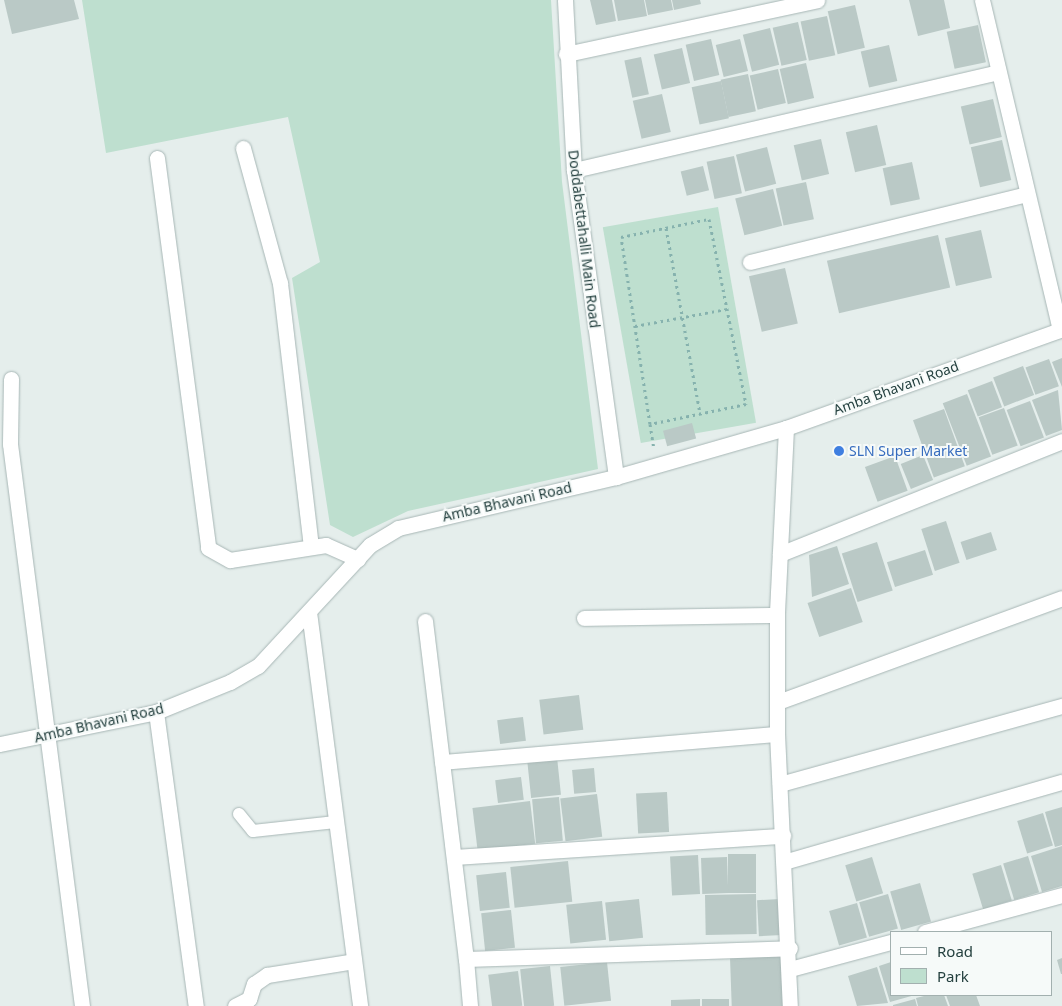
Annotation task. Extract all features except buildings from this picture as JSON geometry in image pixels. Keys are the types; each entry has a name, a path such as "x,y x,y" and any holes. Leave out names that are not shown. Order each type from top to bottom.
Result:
{"street":[{"name":"Doddabettahalli Main Road","path":"565,0 566,54 574,170 616,476"},
{"path":"566,54 817,0"},
{"path":"982,0 1027,194 1061,329"},
{"path":"574,170 998,72"},
{"path":"243,148 280,283 310,546"},
{"path":"157,158 208,548 230,560 326,545 358,559"},
{"path":"750,262 1027,194"},
{"name":"Amba Bhavani Road","path":"0,744 156,712 201,696 258,666 370,545 398,528 616,476 786,428 1061,329"},
{"path":"11,379 10,444 50,734 82,1006"},
{"path":"786,428 777,615 777,734 790,948 790,1006"},
{"path":"780,554 1062,441"},
{"path":"778,702 1062,598"},
{"path":"309,612 360,1006"},
{"path":"584,618 777,615"},
{"path":"425,621 470,1006"},
{"path":"780,784 1062,706"},
{"path":"156,712 196,1006"},
{"path":"442,762 777,734"},
{"path":"784,862 1062,782"},
{"path":"454,857 783,836"},
{"path":"928,931 1062,894"},
{"path":"790,969 890,942"},
{"path":"466,959 790,948"},
{"path":"235,1006 249,1003 254,984 267,974 354,960"}],"lane":[{"path":"239,814 253,831 336,822"}],"path":[{"path":"650,424 746,404 709,219 621,237 650,424 657,465"},
{"path":"666,228 700,414"},
{"path":"635,326 727,309"}],"green space":[{"path":"82,0 551,0 562,182 598,469 408,511 353,537 330,525 292,278 320,262 288,117 106,153"},
{"path":"718,207 756,423 641,443 603,227"}],"place":[{"name":"SLN Super Market","path":"839,451"}]}
